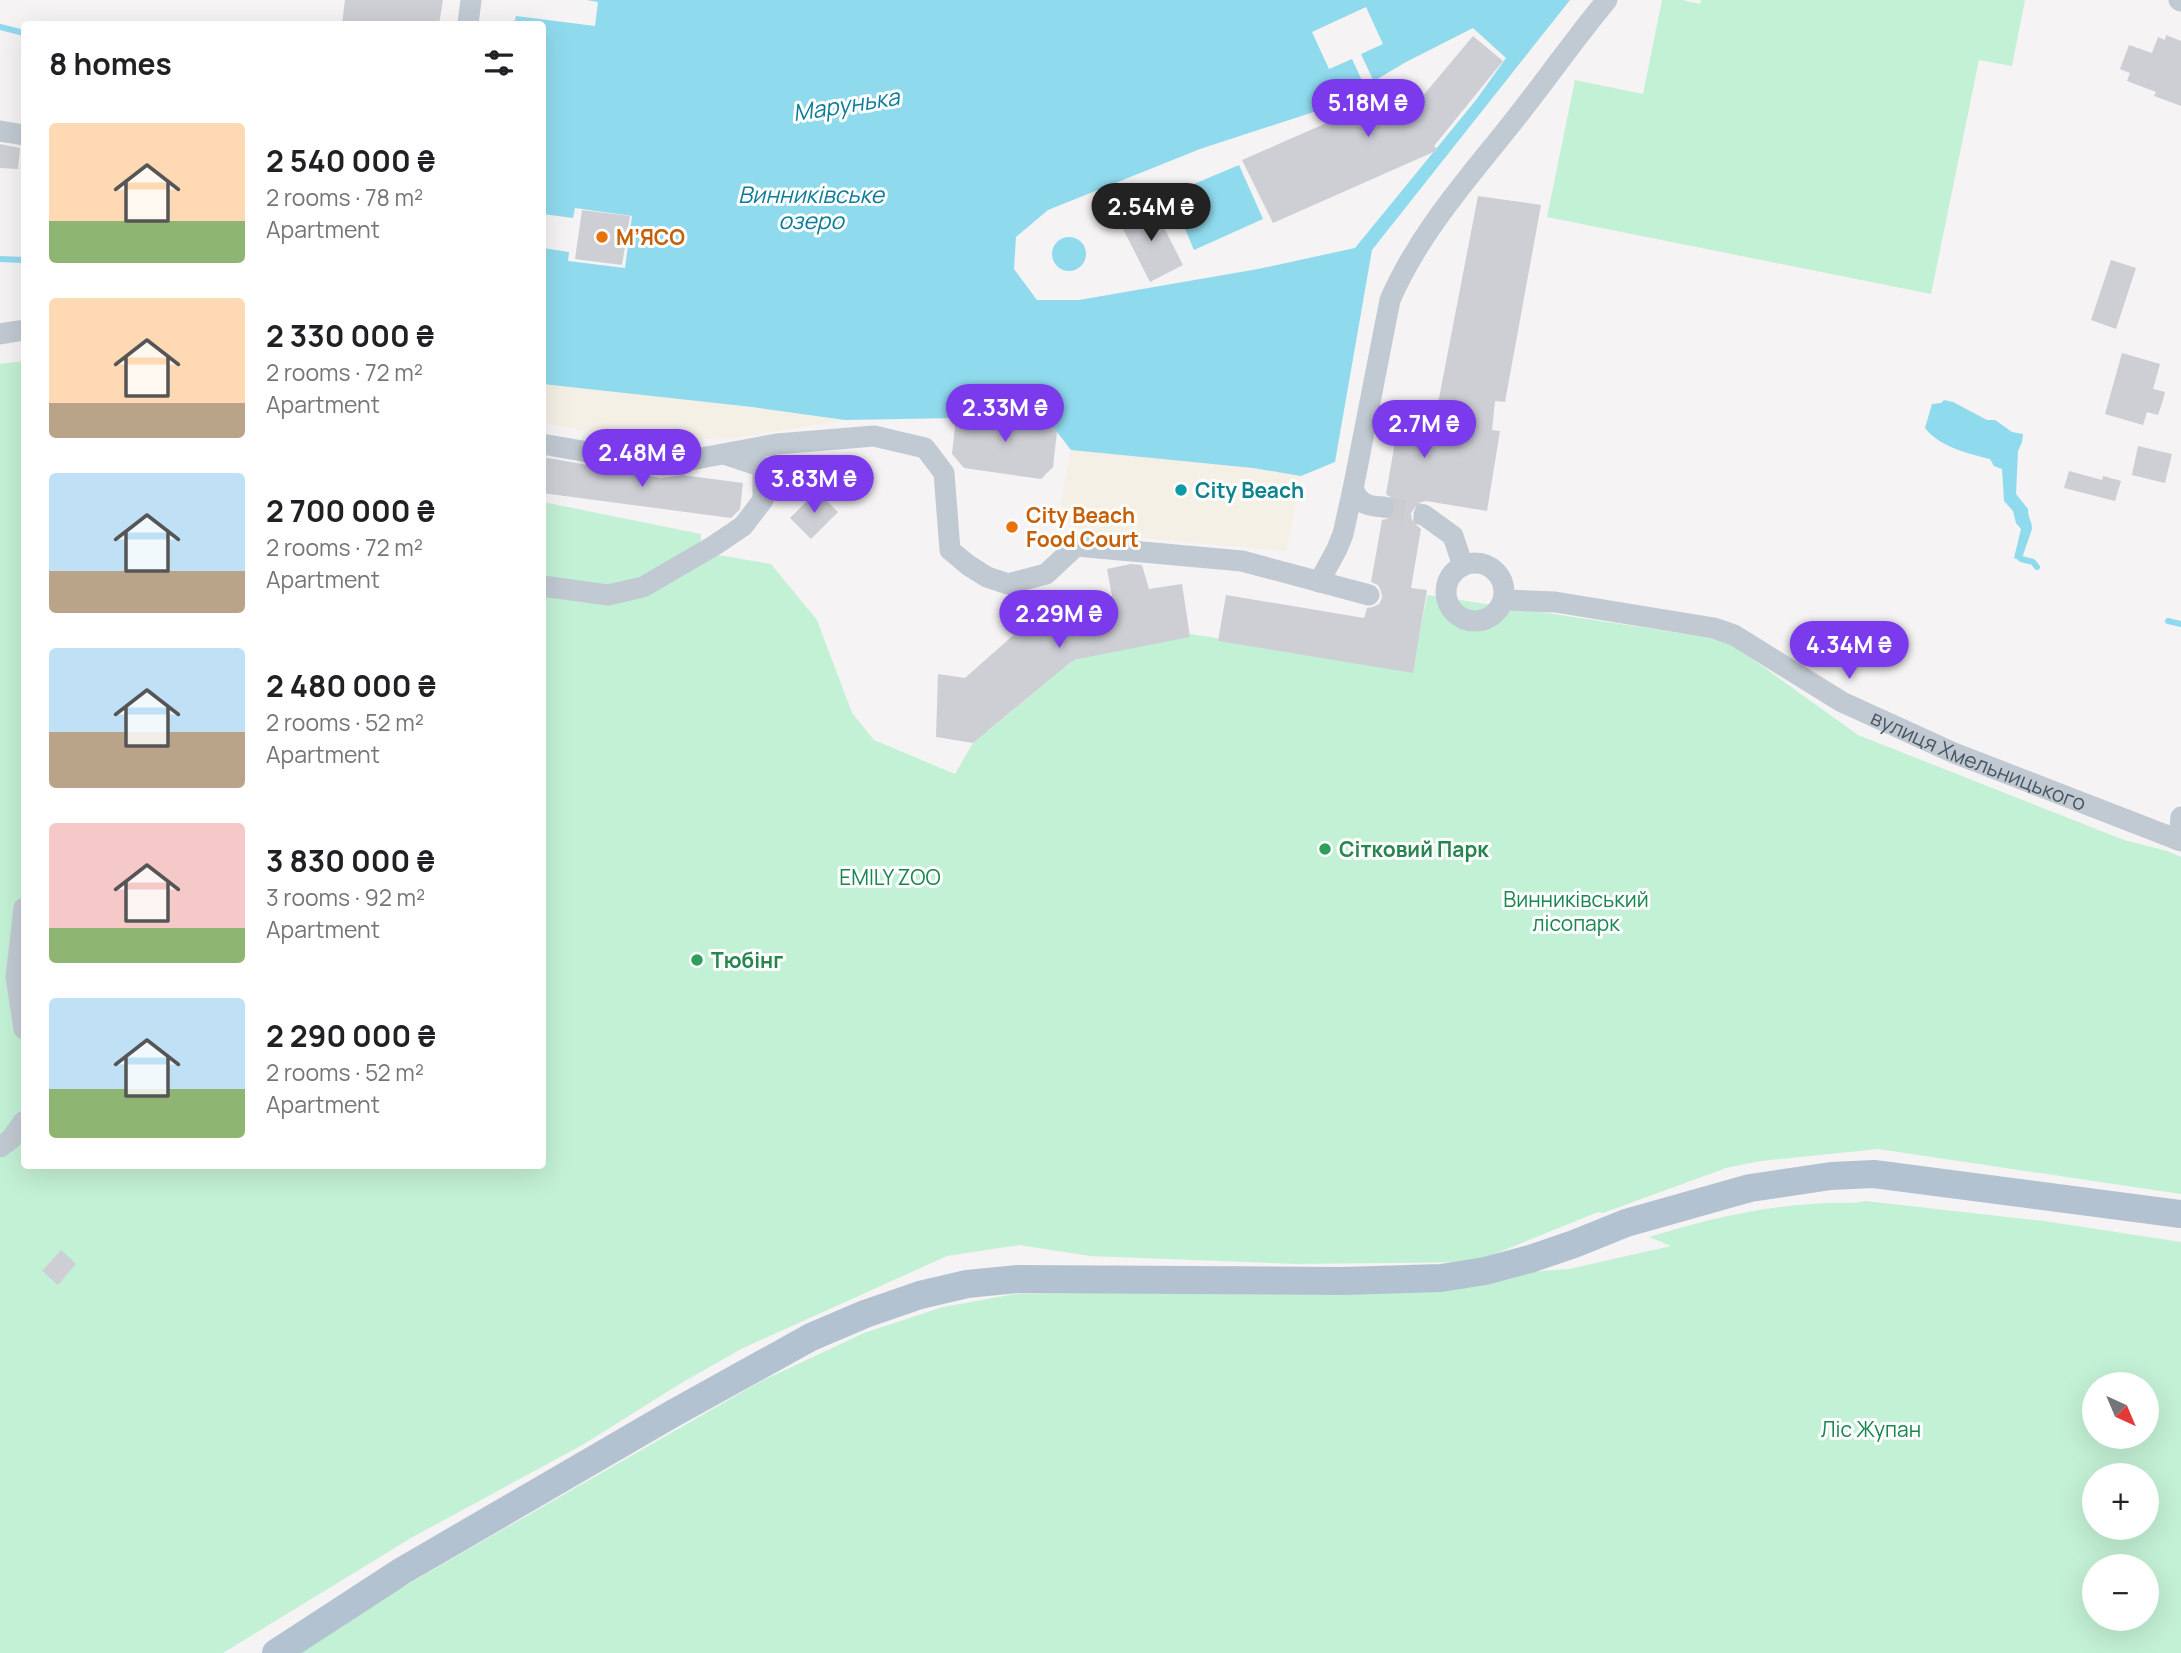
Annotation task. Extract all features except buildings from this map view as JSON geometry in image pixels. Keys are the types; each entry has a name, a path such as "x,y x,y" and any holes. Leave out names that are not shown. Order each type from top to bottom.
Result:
{"main road":[{"path":"276,1653 402,1571 811,1337 864,1314 920,1295 967,1284 1018,1279 1343,1281 1441,1278 1485,1271 1530,1259 1626,1223 1750,1188 1831,1175 1874,1174 2181,1214"}],"street":[{"path":"468,21 471,0"},
{"path":"1319,582 1343,534 1391,300 1398,282 1418,246 1458,189 1607,0"},
{"path":"0,131 21,134"},
{"path":"0,334 21,330"},
{"path":"546,445 663,465 777,444 874,436 925,448 944,474 950,550 987,577 1008,584 1046,573 1076,546 1241,561 1369,595"},
{"path":"546,587 608,596 643,587 743,527 763,500 763,467 723,454"},
{"path":"1353,489 1357,499 1366,506 1384,507"},
{"path":"1424,515 1453,536 1463,566"},
{"path":"1480,563 1496,572 1504,588 1504,600 1495,613 1479,621 1461,618 1447,601 1446,587 1449,578 1463,566 1480,563"},
{"name":"вулиця Хмельницького","path":"1504,600 1555,603 1714,628 1734,635 1842,702 1954,753 2180,840 2181,817"},
{"path":"21,934 16,976 21,1009"},
{"path":"0,1147 21,1125"}],"green space":[{"path":"1662,0 1700,4 1701,0 2025,0 2012,66 1979,60 1931,294 1547,217 1575,80 1643,94"},
{"name":"Винниківський лісопарк","path":"21,361 21,1169 546,1169 546,503 701,534 700,552 771,564 817,620 852,713 874,740 955,774 973,743 1071,662 1094,653 1191,634 1413,670 1427,595 1726,640 1858,735 2124,840 2181,857 2181,1194 1878,1149 1761,1161 1726,1168 1603,1213 1598,1212 1475,1262 1296,1264 1090,1256 1019,1245 947,1256 741,1349 584,1444 411,1538 223,1653 0,1653 0,364"},
{"name":"Ліс Жупан","path":"1865,1201 2044,1221 2181,1242 2181,1653 294,1653 337,1625 758,1383 864,1333 943,1307 1015,1294 1278,1290 1569,1269 1671,1246 1649,1237 1725,1216 1777,1207"}],"sand":[{"path":"546,384 845,420 734,438 643,442 546,424"},
{"name":"City Beach","path":"1071,450 1253,468 1301,476 1286,551 1087,533 1069,524 1061,504"}],"water":[{"name":"Винниківське озеро","path":"480,0 1570,0 1372,250 1335,462 1301,476 1253,468 1071,450 1047,419 967,409 956,418 845,420 546,384 546,21 477,21","holes":["1473,28 1506,58 1476,100 1355,248 1258,269 1079,300 1037,300 1014,269 1016,237 1048,210 1200,149 1332,106 1406,62"]},
{"path":"1239,165 1263,219 1194,250 1170,194"},
{"path":"1069,237 1081,242 1086,254 1081,266 1069,271 1057,266 1052,254 1057,242"},
{"path":"1944,400 1987,420 1995,420 2012,432 2023,434 2018,451 2016,494 2028,509 2032,529 2021,561 2014,558 2021,529 2016,523 2013,511 2004,501 2002,469 1994,466 1990,459 1964,452 1938,440 1925,428 1932,404"}],"pier":[{"path":"480,0 598,2 595,26 516,16 515,21 476,21"},
{"path":"1366,7 1383,44 1361,54 1375,84 1366,89 1352,59 1329,69 1312,32"},
{"name":"М’ЯСО","path":"575,208 632,216 625,268 568,261 569,252 546,248 546,214 573,218"}],"waterway":[{"name":"Марунька","path":"0,27 21,32"},
{"path":"0,259 21,260"},
{"path":"2018,555 2037,567"},
{"path":"2168,621 2181,624"}],"tunnel":[{"path":"1384,507 1424,515"}],"place":[{"name":"М’ЯСО","path":"602,237"},
{"name":"City Beach","path":"1181,490"},
{"name":"City Beach Food Court","path":"1012,527"},
{"name":"Сітковий Парк","path":"1325,849"},
{"name":"Тюбінг","path":"697,960"}],"park label":[{"name":"EMILY ZOO","path":"890,877"}]}
